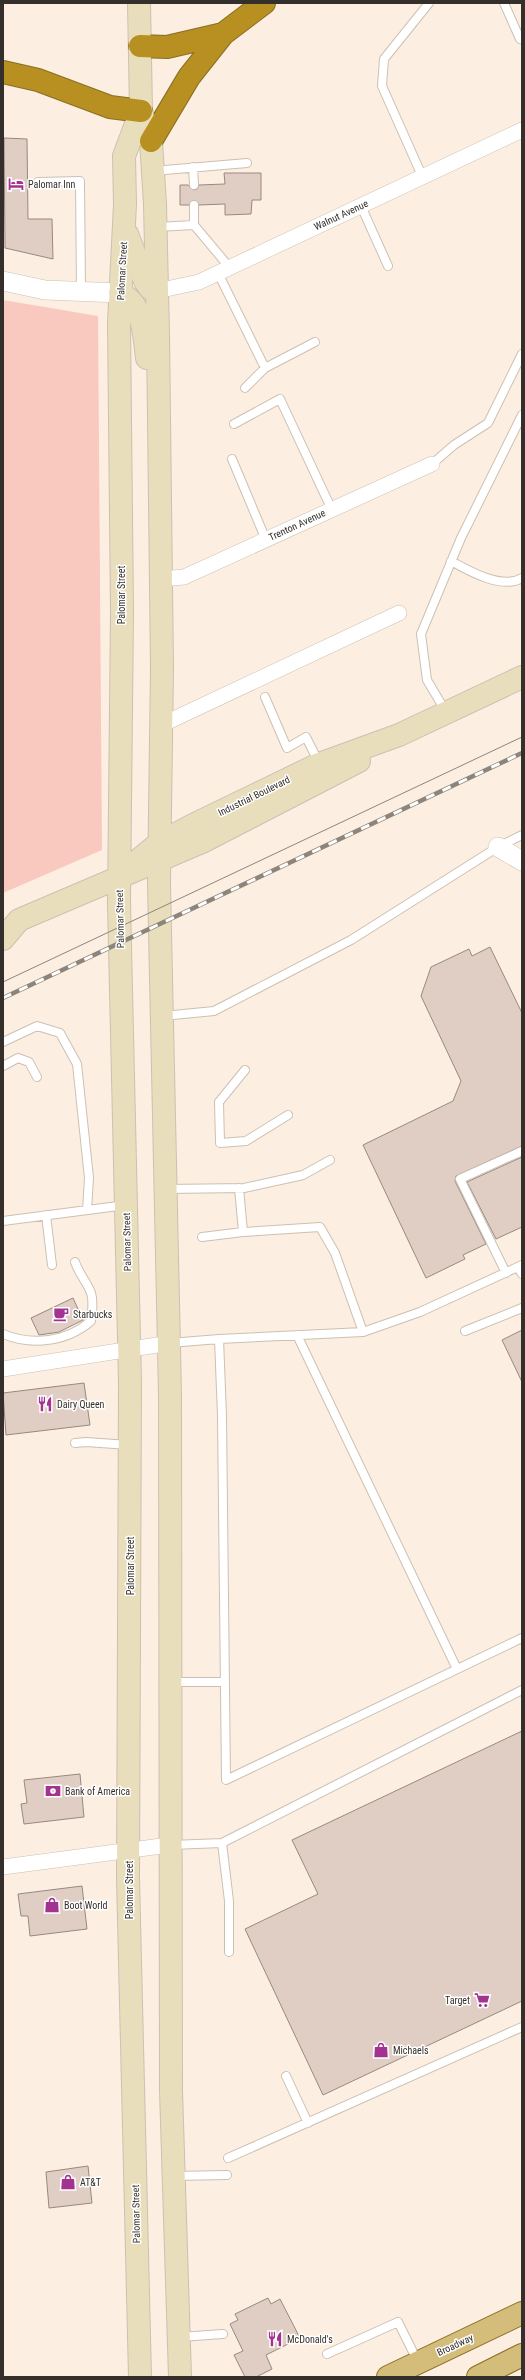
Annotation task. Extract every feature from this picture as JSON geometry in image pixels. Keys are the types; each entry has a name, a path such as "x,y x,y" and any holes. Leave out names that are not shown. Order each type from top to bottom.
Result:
{"highway":[{"path":"151,141 189,77 223,34 264,3"},
{"path":"140,46 167,47 223,34"},
{"path":"3,72 38,80 110,107 141,111"}],"main road":[{"name":"Palomar Street","path":"139,3 141,111 151,141 156,228 162,725 159,852 170,1344 169,1845 174,2176 180,2377"},
{"name":"Palomar Street","path":"140,2377 128,1878 130,1851 130,1350 120,875 120,293 124,224 124,156 141,111"},
{"path":"124,224 145,281 150,288 157,291"},
{"path":"120,293 130,298 141,317 147,360 159,412"},
{"name":"Industrial Boulevard","path":"3,939 11,918 120,875 319,764 399,735 522,677"},
{"name":"Industrial Boulevard","path":"159,852 344,770 399,735"},
{"name":"Broadway","path":"388,2377 522,2313"},
{"path":"478,2377 522,2355"}],"street":[{"name":"Walnut Avenue","path":"157,291 199,282 423,178 522,130"},
{"path":"3,281 45,290 81,293 120,293"},
{"name":"Trenton Avenue","path":"161,579 184,577 432,464"},
{"path":"162,725 399,613"},
{"path":"498,847 522,861"},
{"path":"3,1369 170,1344"},
{"path":"3,1867 169,1845"}],"lane":[{"path":"423,178 382,86 384,59 430,3"},
{"path":"504,3 520,38"},
{"path":"153,171 247,163"},
{"path":"193,167 194,185"},
{"path":"38,182 80,181 81,293"},
{"path":"194,205 194,225 224,270 265,368"},
{"path":"361,206 388,266"},
{"path":"156,228 194,225"},
{"path":"245,388 265,368 315,342"},
{"path":"432,464 454,445 488,423 522,354"},
{"path":"234,424 280,400 332,510"},
{"path":"446,712 427,680 422,634 451,561 522,415"},
{"path":"232,459 266,540"},
{"path":"451,561 482,578 515,582 522,578"},
{"path":"265,697 287,748 306,737 319,764"},
{"path":"163,1016 214,1011 351,940 498,847 522,835"},
{"path":"3,1042 37,1026 60,1032 78,1064 89,1178 87,1210"},
{"path":"3,1066 18,1058 29,1062 37,1077"},
{"path":"245,1070 219,1102 220,1143 246,1141 288,1115"},
{"path":"506,1272 460,1179 522,1151"},
{"path":"166,1189 239,1188 303,1175 330,1160"},
{"path":"239,1188 243,1232"},
{"path":"3,1221 127,1205"},
{"path":"46,1215 52,1265"},
{"path":"202,1237 243,1232 320,1227 335,1253 363,1332"},
{"path":"3,1334 19,1340 40,1341 63,1337 81,1330 91,1321 93,1305 91,1292 79,1275 75,1262"},
{"path":"170,1344 218,1339 363,1332 420,1312 506,1272 521,1269"},
{"path":"465,1331 522,1308"},
{"path":"298,1335 457,1669"},
{"path":"218,1339 226,1780 522,1638"},
{"path":"75,1443 86,1442 130,1445"},
{"path":"170,1682 225,1682"},
{"path":"169,1845 222,1843 522,1690"},
{"path":"222,1843 229,1901 228,1952"},
{"path":"228,2158 522,2027"},
{"path":"286,2076 308,2123"},
{"path":"174,2176 227,2175"},
{"path":"327,2354 398,2322 418,2363"},
{"path":"178,2337 223,2334"}],"shaded area":[{"path":"3,300 98,316 102,850 3,893"}],"building":[{"name":"Palomar Inn","path":"4,138 27,139 28,219 52,219 53,259 5,248"},
{"path":"224,173 261,173 261,200 252,200 251,214 225,215 225,204 199,205 194,200 189,205 180,205 180,185 188,185 194,190 197,189 199,185 225,184"},
{"path":"490,947 522,1013 522,1146 456,1176 455,1181 486,1244 463,1255 465,1259 426,1278 363,1145 453,1101 461,1081 421,996 431,967 469,949 472,956"},
{"path":"522,1157 522,1227 496,1239 467,1182"},
{"name":"Starbucks","path":"73,1298 83,1320 59,1332 39,1335 31,1318"},
{"path":"522,1330 522,1382 502,1340"},
{"name":"Dairy Queen","path":"84,1383 90,1425 6,1435 3,1393"},
{"path":"522,1731 522,2001 323,2095 245,1929 318,1894 292,1840"},
{"name":"Bank of America","path":"80,1774 84,1817 24,1824 21,1804 27,1803 24,1780"},
{"name":"Boot World","path":"82,1886 87,1929 30,1936 28,1916 21,1916 18,1894"},
{"name":"AT&T","path":"88,2166 92,2203 49,2208 46,2172"},
{"path":"268,2298 271,2304 280,2299 300,2338 266,2355 272,2369 256,2377 245,2377 234,2355 243,2351 230,2324 238,2320 235,2314"}],"tram line":[{"path":"3,982 522,737"}],"railway":[{"path":"3,998 522,753"}],"place":[{"name":"Palomar Inn","path":"16,184"},
{"name":"Starbucks","path":"61,1314"},
{"name":"Dairy Queen","path":"45,1404"},
{"name":"Bank of America","path":"53,1791"},
{"name":"Boot World","path":"52,1905"},
{"name":"Target","path":"482,2000"},
{"name":"Michaels","path":"381,2050"},
{"name":"AT&T","path":"68,2182"},
{"name":"McDonald's","path":"275,2339"}]}
